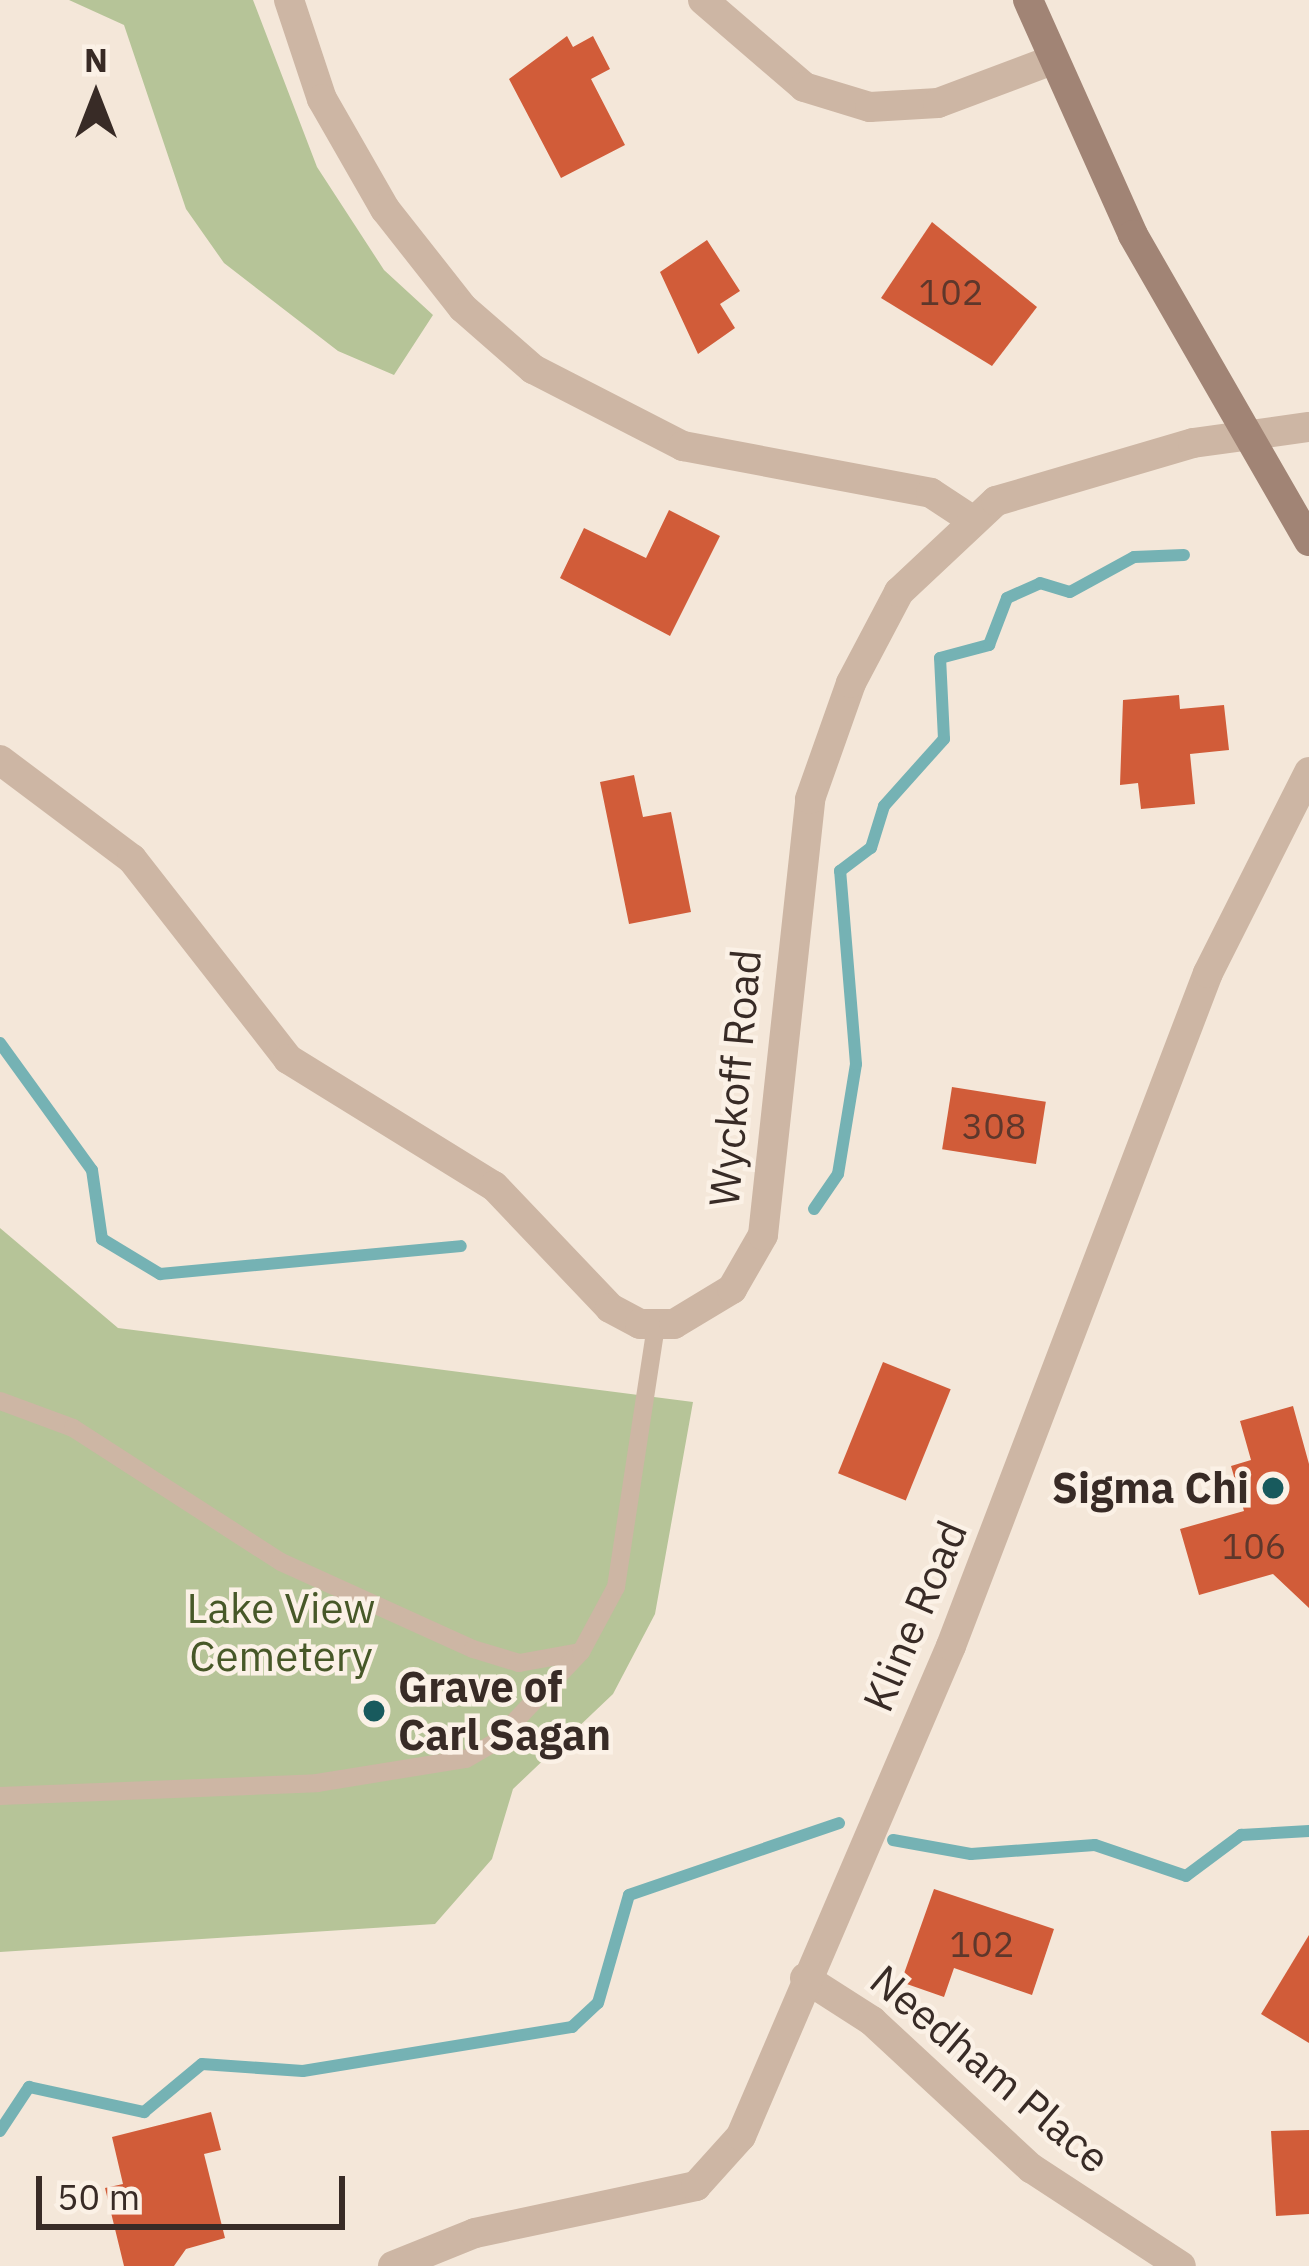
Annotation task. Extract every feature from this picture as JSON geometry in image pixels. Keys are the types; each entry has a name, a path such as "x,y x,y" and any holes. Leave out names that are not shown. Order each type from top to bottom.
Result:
{"street":[{"path":"289,0 322,98 385,208 463,308 532,369 682,446 931,493 969,518"},
{"path":"703,0 804,87 871,107 938,103 1050,61"},
{"path":"1028,0 1050,61 1247,439 1309,542"},
{"name":"Wyckoff Road","path":"656,1326 717,1302 758,1250 776,1175 791,902 810,799 872,637 969,518 1032,487 1309,428"},
{"path":"0,760 132,859 289,1059 494,1186 610,1308 656,1326"},
{"name":"Kline Road","path":"392,2266 475,2233 696,2186 741,2136 959,1626 1208,973 1309,772"},
{"name":"Needham Place","path":"805,1978 872,2021 1030,2168 1181,2266"}],"lane":[{"path":"0,1796 317,1783 466,1759 581,1652 616,1587 656,1326"},
{"path":"0,1401 73,1428 281,1562 473,1649 519,1663 581,1652"}],"green space":[{"path":"69,0 253,0 317,167 384,270 433,315 394,375 338,351 224,263 186,209 124,25"},
{"name":"Lake View Cemetery","path":"0,1228 118,1328 693,1402 655,1614 613,1694 513,1789 492,1859 435,1924 0,1952"}],"building":[{"path":"567,36 573,47 593,36 610,69 591,79 625,145 561,178 509,79"},
{"path":"932,222 1037,307 992,366 881,298"},
{"path":"707,240 740,291 720,304 735,328 698,354 660,272"},
{"path":"669,510 720,536 670,636 560,578 584,528 646,558"},
{"path":"1179,695 1180,709 1224,705 1229,750 1190,754 1195,804 1141,809 1138,783 1120,785 1123,700"},
{"path":"634,775 643,817 671,812 691,912 629,924 600,782"},
{"path":"952,1087 1046,1102 1036,1164 942,1149"},
{"path":"883,1362 951,1389 906,1501 838,1473"},
{"name":"Sigma Chi","path":"1293,1406 1309,1464 1309,1608 1273,1574 1199,1595 1180,1529 1244,1511 1231,1466 1251,1460 1240,1421"},
{"path":"934,1889 1054,1929 1032,1995 954,1968 944,1997 901,1982"},
{"path":"1309,1935 1309,2043 1261,2014"},
{"path":"211,2112 221,2150 204,2154 225,2238 186,2249 174,2266 124,2266 105,2188 123,2184 112,2137"},
{"path":"1309,2130 1309,2214 1276,2216 1271,2131"}],"waterway":[{"path":"814,1209 838,1174 856,1064 840,871 871,848 884,806 944,739 940,658 989,645 1007,598 1040,583 1070,592 1134,557 1184,555"},
{"path":"0,1043 92,1170 102,1239 160,1274 461,1246"},
{"path":"0,2131 29,2087 144,2112 202,2064 303,2071 572,2027 598,2003 629,1895 839,1823"},
{"path":"893,1840 971,1854 1095,1845 1186,1876 1241,1835 1309,1831"}],"place":[{"name":"Sigma Chi","path":"1273,1488"},
{"name":"Grave of Carl Sagan","path":"374,1711"}]}
